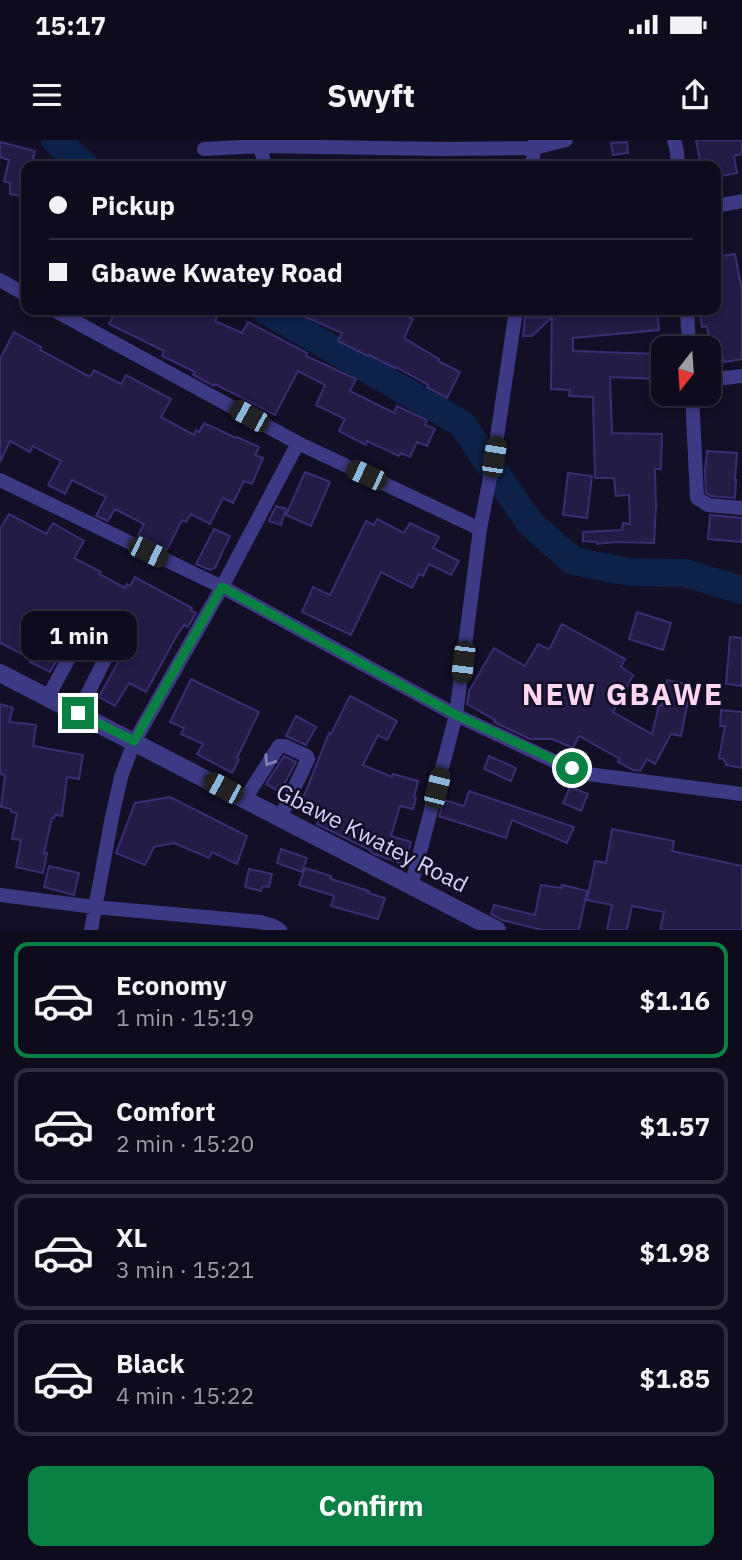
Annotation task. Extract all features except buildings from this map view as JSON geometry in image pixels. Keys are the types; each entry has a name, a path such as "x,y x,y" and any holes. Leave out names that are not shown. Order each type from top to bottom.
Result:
{"street":[{"path":"204,149 260,146 535,144 566,140"},
{"path":"674,140 678,161"},
{"path":"260,146 264,161"},
{"path":"721,205 742,201"},
{"path":"0,280 21,292"},
{"path":"63,315 298,443 480,528"},
{"path":"411,886 456,715 480,528 494,457 515,315"},
{"path":"687,315 688,336"},
{"path":"721,379 742,376"},
{"path":"693,406 697,498 708,505 742,508"},
{"path":"90,930 121,777 134,741 222,587 298,443"},
{"path":"0,480 222,587 456,715 556,762 588,774 742,794"},
{"path":"48,697 84,630 88,629 112,645 78,713"},
{"name":"Gbawe Kwatey Road","path":"0,673 497,930"},
{"path":"245,799 279,746 307,756 303,772 280,818"},
{"path":"0,895 94,908 260,922 280,930"}],"waterway":[{"path":"55,140 79,161"},
{"path":"274,315 462,424 530,523 573,561 629,572 685,573 742,590"}],"district":[{"name":"NEW GBAWE","path":"623,695"}],"route":[{"path":"78,713 134,741 222,587 456,715 572,768"}]}
